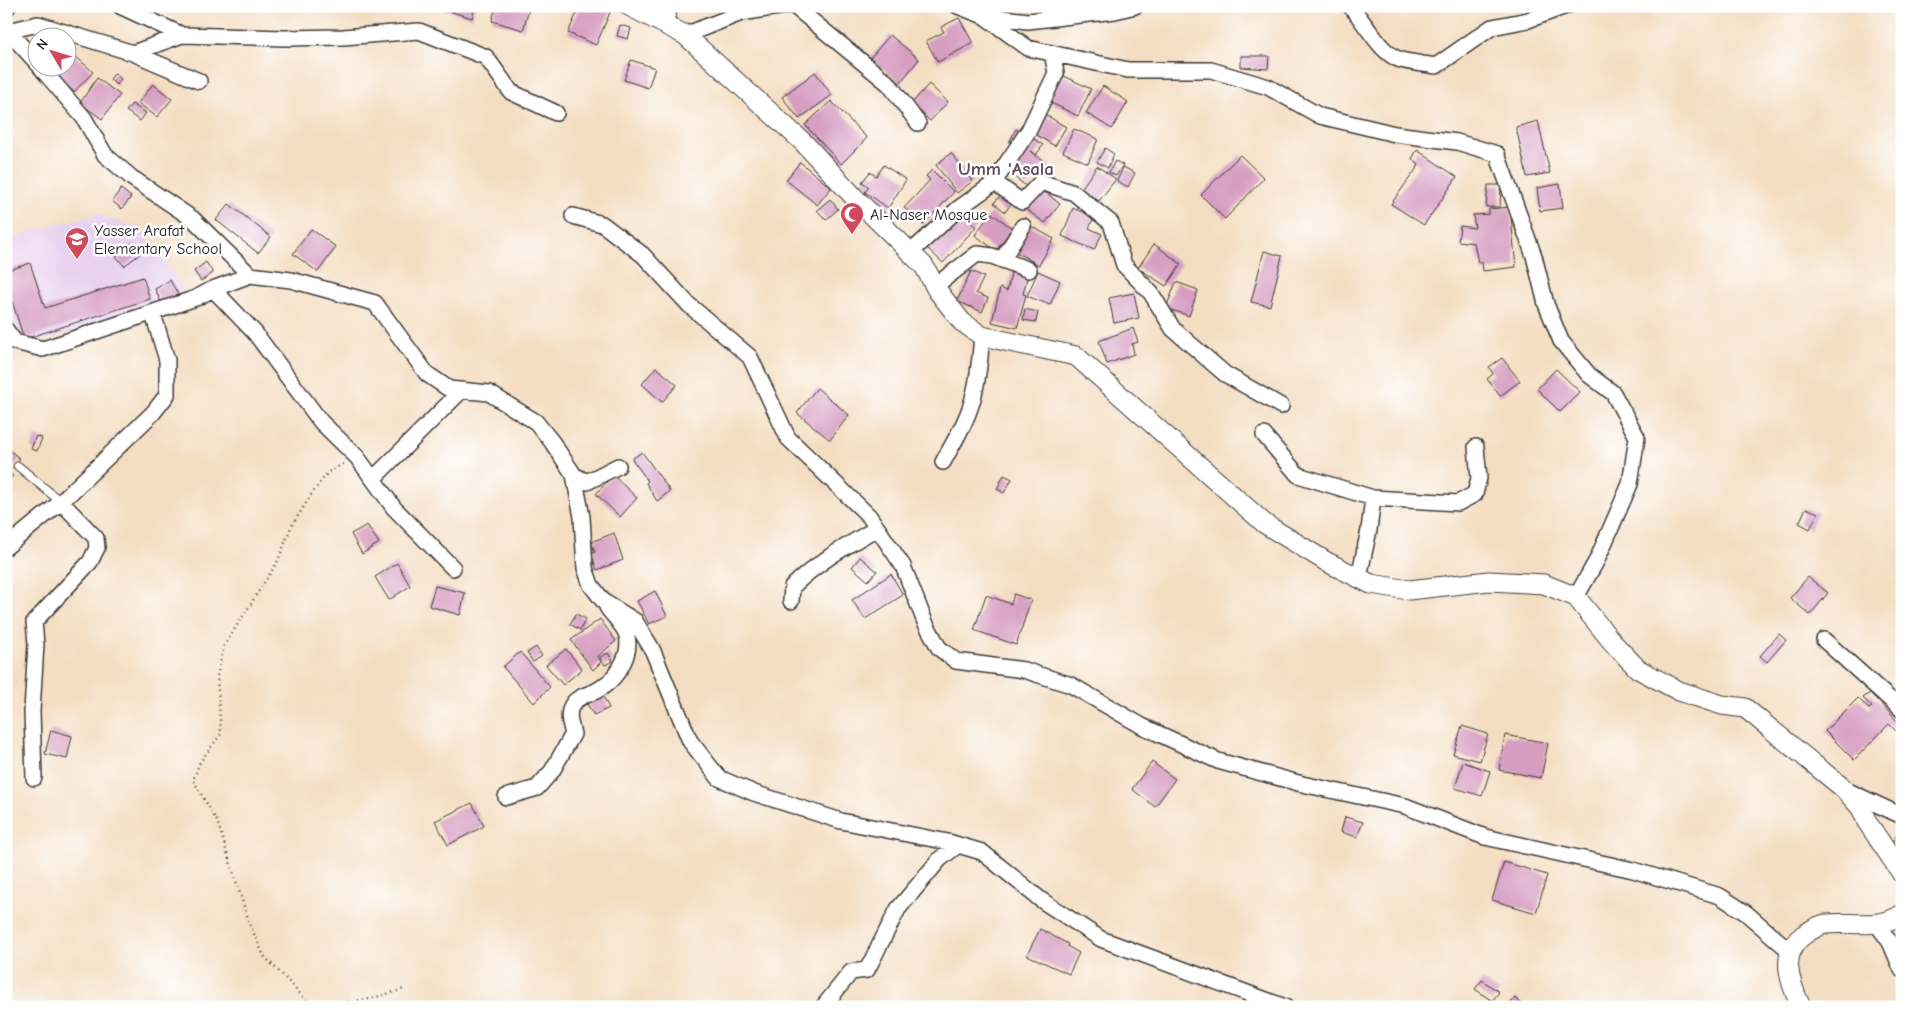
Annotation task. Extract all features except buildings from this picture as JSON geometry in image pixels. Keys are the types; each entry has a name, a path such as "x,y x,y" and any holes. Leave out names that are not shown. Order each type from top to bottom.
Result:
{"street":[{"path":"120,6 182,35"},
{"path":"629,6 685,36 803,142 855,198 924,266 935,286 962,322 982,336 1076,356 1265,524 1327,562 1371,584 1409,590 1488,581 1544,584 1576,597 1613,643 1638,669 1679,691 1722,704 1744,708 1843,788 1861,808 1867,822 1902,874"},
{"path":"665,24 670,6"},
{"path":"685,36 741,13 785,6"},
{"path":"794,6 889,84 918,123"},
{"path":"958,6 984,16 1028,21 1115,12 1136,6"},
{"path":"1350,6 1379,44 1399,60 1436,66 1492,27 1528,20 1566,6"},
{"path":"984,16 1028,48 1128,70 1211,70 1268,87 1320,116 1395,134 1457,142 1497,154 1534,256 1546,304 1561,341 1589,375 1613,393 1637,437 1630,484 1597,560 1576,597"},
{"path":"7,29 38,24 134,53 198,81"},
{"path":"7,29 28,53"},
{"path":"134,53 182,35 314,38 419,31 486,58 512,92 556,113"},
{"path":"911,252 959,208 994,182 1029,130 1056,73 1052,53"},
{"path":"50,78 84,118 105,155 132,178 193,219 250,275"},
{"path":"994,182 1022,202 1042,182 1074,193 1111,223 1124,265 1151,293 1173,329 1226,374 1281,406"},
{"path":"573,216 602,224 644,255 689,305 750,357 788,438 869,516 904,566 925,622 939,648 956,661 1024,670 1071,685 1142,726 1218,761 1302,784 1405,806 1486,837 1633,870 1720,896 1746,913 1790,951"},
{"path":"1002,260 1023,226"},
{"path":"935,286 977,254 1002,260 1029,270"},
{"path":"6,330 15,342 43,349 84,334 153,314 250,275 291,280 375,303 427,374 450,390 489,393 536,422 574,475 582,517 585,568 591,585 627,634 628,650 620,667 610,681 598,690 579,698 572,706 569,718 573,734 552,771 537,788 506,797"},
{"path":"213,289 255,333 321,422 358,457 394,508 453,568"},
{"path":"6,547 61,502 152,414 167,396 166,360 153,314"},
{"path":"943,462 960,431 974,396 982,336"},
{"path":"373,479 461,391"},
{"path":"1264,435 1298,475 1373,498 1458,503 1475,494 1479,478 1476,446"},
{"path":"574,475 587,482 618,466"},
{"path":"1359,577 1369,530 1373,498"},
{"path":"34,778 32,711 36,644 34,622 90,562 98,548 96,538 61,502"},
{"path":"791,601 792,587 803,576 822,560 877,528"},
{"path":"604,602 635,622 652,649 690,741 719,778 754,793 841,821 958,845 982,852 1041,900 1101,939 1285,1007"},
{"path":"1824,640 1902,710"},
{"path":"1843,788 1900,811"},
{"path":"823,1007 851,972 867,970 898,909 940,859 958,845"},
{"path":"1801,1007 1792,987 1787,967 1790,951 1799,938 1812,929 1825,924 1876,923 1891,920 1902,914"},
{"path":"1876,923 1890,942 1902,970"}],"lane":[{"path":"18,466 61,502"}],"path":[{"path":"358,457 328,472 311,494 291,527 278,561 224,646 217,676 221,734 200,762 192,780 217,821 250,925 264,956 312,1006 370,999 404,989"}],"shaded area":[{"path":"98,214 141,229 155,251 172,272 187,299 27,344 17,332 6,304 6,242 31,231"}],"place":[{"name":"Al-Naser Mosque","path":"852,235"},
{"name":"Yasser Arafat Elementary School","path":"77,260"}],"district":[{"name":"Umm 'Asala","path":"1006,168"}]}
